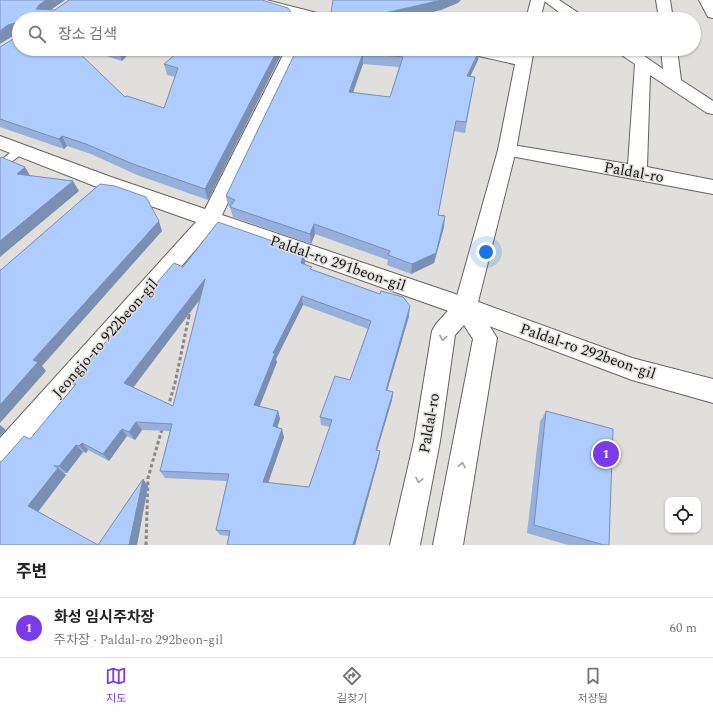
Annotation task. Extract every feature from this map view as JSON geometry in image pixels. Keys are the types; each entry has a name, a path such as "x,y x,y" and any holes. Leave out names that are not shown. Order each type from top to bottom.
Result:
{"street":[{"path":"250,0 295,6 304,12"},
{"path":"535,12 538,0"},
{"path":"550,0 568,12"},
{"path":"663,0 665,12"},
{"path":"706,0 713,14"},
{"path":"210,219 291,56"},
{"name":"Paldal-ro","path":"404,545 427,441 444,331 465,307 507,150 525,56"},
{"path":"634,56 713,109"},
{"path":"670,56 673,82"},
{"path":"637,172 643,62"},
{"name":"Paldal-ro 291beon-gil","path":"0,142 104,182 465,307"},
{"name":"Paldal-ro","path":"507,150 637,172 713,187"},
{"path":"87,197 104,182"},
{"name":"Jeongjo-ro 922beon-gil","path":"0,458 210,219"},
{"path":"448,545 485,338 465,307"},
{"name":"Paldal-ro 292beon-gil","path":"465,307 632,370 713,391"}],"lane":[{"path":"0,166 20,150"}],"path":[{"path":"167,412 175,382 190,307"},
{"path":"146,545 148,478 163,427"}],"building":[{"path":"0,0 46,0 36,9 55,10 69,0 262,0 288,8 291,12 12,12 12,24 0,31"},
{"path":"333,0 442,0 389,12 331,12"},
{"path":"12,40 12,56 82,56 125,97 127,96 164,108 178,68 164,64 174,56 274,56 205,189 133,164 86,144 62,136 59,139 0,119 0,47"},
{"path":"294,56 362,56 349,92 390,97 403,57 393,56 477,56 467,76 475,77 466,122 456,121 438,215 445,216 436,253 412,264 388,255 390,251 314,224 310,234 230,207 235,200 226,196"},
{"path":"1,157 25,167 17,174 73,181 0,241 0,158"},
{"path":"100,184 115,186 146,197 159,221 33,360 38,362 0,405 0,270"},
{"path":"218,222 304,252 301,263 312,267 310,269 380,294 381,291 403,297 410,306 386,390 393,392 376,450 380,451 353,545 227,545 230,531 216,530 229,474 160,471 172,424 136,422 129,432 122,429 103,454 82,443 79,446 76,445 59,466 54,466 58,468 28,506 98,545 0,545 0,462 24,436 30,439 76,384 71,382 174,263 183,267","holes":["205,279 173,406 124,383","302,296 371,321 350,380 335,376 320,417 332,420 309,487 263,482 282,429 273,426 278,411 254,405 275,353 273,353"]},
{"path":"546,411 613,429 609,545 604,545 534,525"},
{"path":"143,479 129,545 98,545"}],"place":[{"name":"화성 임시주차장","path":"606,454"}]}
